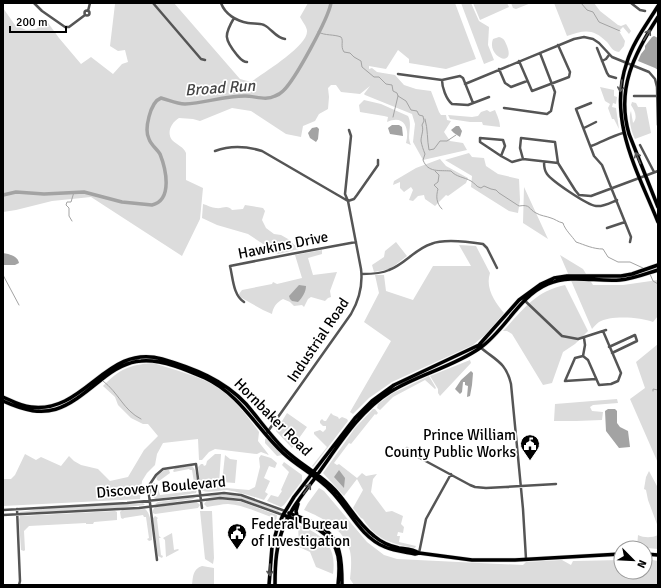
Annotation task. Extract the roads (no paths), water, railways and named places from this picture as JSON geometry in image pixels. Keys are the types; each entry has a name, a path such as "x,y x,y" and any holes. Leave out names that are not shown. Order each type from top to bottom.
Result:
{"main road":[{"path":"658,6 636,42 626,62 620,95 621,122 640,177 658,222"},
{"path":"658,17 632,64 626,90 626,116 629,134 658,207"},
{"path":"275,585 276,551 284,525 289,515 315,475 359,419 382,397 398,387 453,363 480,346 523,300 541,288 561,280 618,280 634,278 658,265"},
{"path":"650,270 658,270"},
{"name":"Hornbaker Road","path":"3,400 23,409 44,411 56,409 68,404 111,372 122,366 141,361 160,362 194,374 219,386 240,403 267,433 315,475 335,495 358,526 370,538 382,546 414,554 419,553 464,560 526,559 613,554"},
{"name":"Hornbaker Road","path":"3,397 21,405 31,407 47,407 64,402 86,390"},
{"name":"Hornbaker Road","path":"267,433 282,453 302,468 315,475"},
{"path":"302,468 307,475 306,483"},
{"path":"269,585 272,547 277,529 284,513 306,483 315,475"},
{"path":"284,525 296,517 299,500"},
{"name":"Discovery Boulevard","path":"284,513 296,517 320,530 333,540 339,547 341,555 342,585"},
{"path":"333,540 338,559 338,585"}],"street":[{"path":"34,3 42,11 64,27 69,27 85,15 89,15 90,12 88,11 90,3"},
{"path":"154,3 201,59 205,60"},
{"path":"221,3 224,11 234,18 245,22 263,25 278,37 285,39"},
{"path":"631,3 640,10 644,10"},
{"path":"234,18 227,29 226,39 230,47 243,62 247,62"},
{"path":"465,84 558,45 577,38 586,38 597,42 609,55 645,69 652,75 657,87 656,96 658,125"},
{"path":"519,61 532,91 552,84 569,77 571,74 558,45"},
{"path":"597,48 608,74 616,78"},
{"path":"504,108 547,114 551,111 555,95 540,53"},
{"path":"602,61 609,55"},
{"path":"499,69 505,83 511,87 527,81"},
{"path":"398,74 442,80 459,76 462,77 472,104"},
{"path":"442,80 443,86 451,103 465,105 472,104 489,97"},
{"path":"634,96 656,96"},
{"path":"591,103 576,109 594,156 602,165 617,200 631,237 630,242"},
{"path":"584,128 596,122"},
{"name":"Industrial Road","path":"267,433 354,309 361,290 362,274 348,201 345,193 351,136 348,130"},
{"path":"591,146 624,132"},
{"path":"501,156 505,146 503,140 480,138 480,142 501,156 512,162 523,159 558,163"},
{"path":"523,159 520,148 520,138 555,142 558,163 575,190 580,195 591,196 658,170"},
{"path":"640,145 654,172"},
{"path":"215,151 238,147 248,147 262,151 348,201 354,199 357,195 378,166 378,160"},
{"path":"544,162 544,168 549,176 575,196 590,204 600,206 617,200"},
{"path":"607,228 625,222"},
{"name":"Hawkins Drive","path":"244,302 237,294 230,266 356,242"},
{"path":"362,274 378,274 387,271 421,248 438,242 483,244 487,248 497,268"},
{"path":"523,300 562,336 573,339 584,338 606,330"},
{"path":"583,356 588,360 599,385 613,384 619,379 621,373 603,331"},
{"path":"609,347 635,335 637,341 612,353"},
{"path":"583,356 585,345 584,338"},
{"path":"480,346 500,362 510,377 516,424 526,559"},
{"path":"583,356 575,358 565,381 596,379"},
{"path":"407,448 420,458 470,485 480,488 556,484"},
{"path":"157,560 149,488 159,471 166,468 196,464 202,508"},
{"path":"419,553 426,519 451,474"},
{"name":"Discovery Boulevard","path":"3,510 150,501 218,492 236,494 264,502 284,513"},
{"name":"Discovery Boulevard","path":"3,515 151,507 220,498 235,499 284,513"},
{"path":"17,509 19,585"}],"waterway":[{"name":"Broad Run","path":"3,195 16,192 44,194 84,192 122,202 152,205 159,202 165,191 166,175 160,154 150,141 147,129 151,110 157,101 161,98 176,103 185,104 237,96 268,98 278,95 288,85 303,63 318,35 331,3"},
{"path":"581,3 587,10 593,12 599,22 620,31"},
{"path":"318,32 341,37 344,52 350,53 361,61 362,67 374,77 379,77 386,84 392,85 393,91 406,101 411,110 417,111 419,115 423,116 424,121 422,125 423,129 421,141 425,154 423,160 428,167 434,170 451,171 455,175 471,181 481,188 484,186 496,190 519,206 528,206 538,214 563,223 567,231 576,242 592,248 603,249 608,257 618,262 630,262 643,268"},
{"path":"393,117 398,96"},
{"path":"425,119 429,150 434,149 440,141 447,141 456,135"},
{"path":"435,171 439,175 438,182 434,185 438,189 437,199 442,209"},
{"path":"72,221 69,216 69,208 66,205 67,202 71,202 74,192"},
{"path":"650,274 653,281 658,284"},
{"path":"3,275 19,305"},
{"path":"103,381 125,406 141,419"},
{"path":"653,391 653,389 658,390"}],"place":[{"name":"Prince William County Public Works","path":"530,461"},
{"name":"Federal Bureau of Investigation","path":"237,550"}]}
